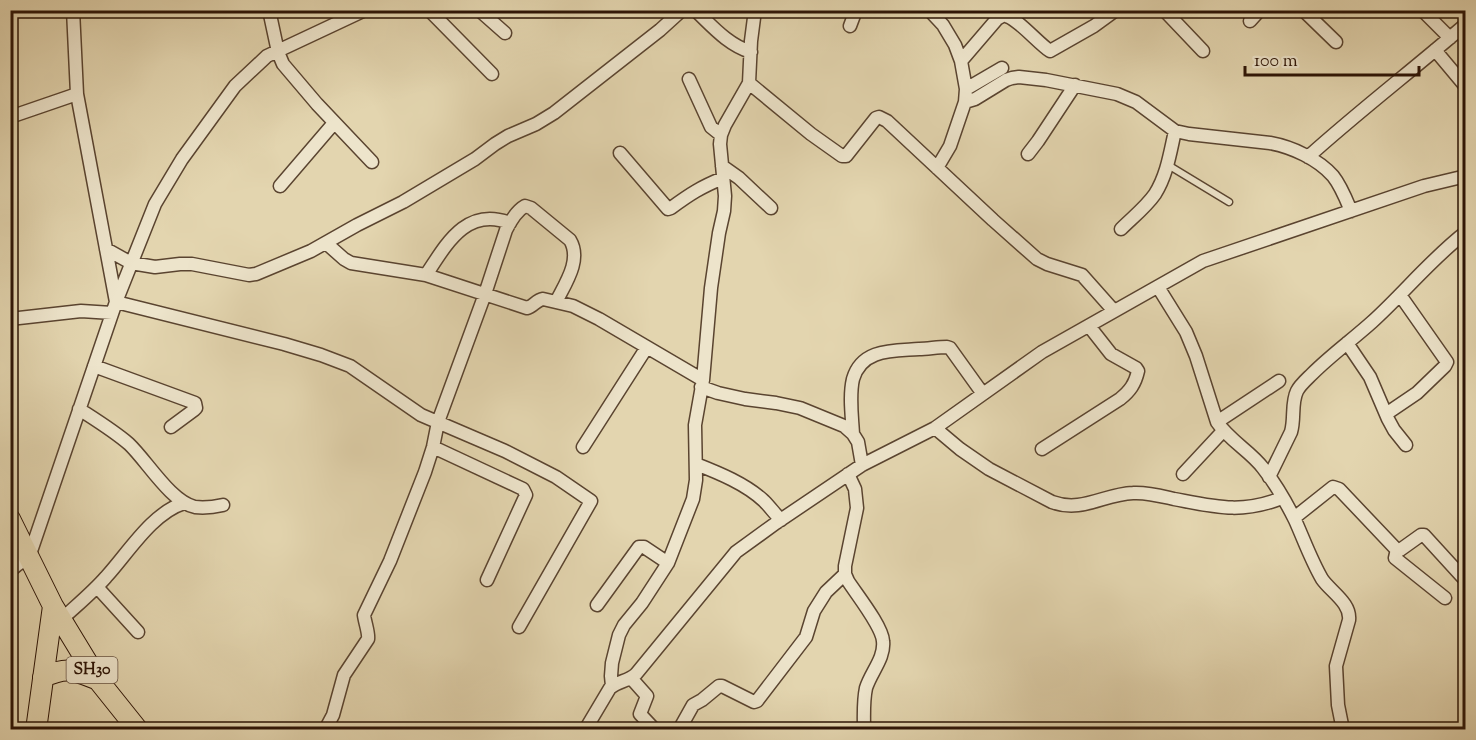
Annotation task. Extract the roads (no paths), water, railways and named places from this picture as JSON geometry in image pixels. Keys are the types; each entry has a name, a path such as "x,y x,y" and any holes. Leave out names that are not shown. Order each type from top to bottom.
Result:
{"main road":[{"path":"10,519 57,612 43,676 36,729"},
{"name":"SH30","path":"57,612 98,680 138,729"},
{"path":"43,676 57,670 66,670 98,680"}],"street":[{"path":"72,10 77,94 106,249 114,307"},
{"path":"269,10 278,52 283,64 334,123 372,162"},
{"path":"10,571 29,557 114,307 155,204 182,159 235,86 267,57 365,10"},
{"path":"429,10 492,74"},
{"path":"479,10 505,33"},
{"path":"695,10 729,41 751,52"},
{"path":"612,686 612,663 619,635 668,563 693,499 696,480 695,425 702,384 711,288 724,211 721,135 749,83 752,24 755,10"},
{"path":"850,26 856,10"},
{"path":"929,10 943,25 956,45 961,61 965,95 950,146 937,168"},
{"path":"961,61 1002,16 1009,17 1016,22 1050,51 1094,26 1116,10"},
{"path":"1164,10 1203,51"},
{"path":"1250,21 1260,10"},
{"path":"1303,10 1336,42"},
{"path":"1422,10 1450,38"},
{"path":"106,249 131,263 155,267 192,264 249,275 256,274 326,243 430,186 508,136 554,113 660,30 676,13"},
{"path":"1308,157 1362,109 1466,24"},
{"path":"1435,51 1466,87"},
{"path":"965,95 1002,68"},
{"path":"965,95 975,99 1006,80 1019,77 1117,94 1136,102 1175,131 1276,144 1308,157 1323,166 1333,176 1351,211"},
{"path":"689,79 711,127 721,135"},
{"path":"749,83 811,134 842,156 846,156 876,118 879,117 886,121 1038,259 1047,264 1076,272 1086,278 1114,311"},
{"path":"1028,154 1075,85"},
{"path":"10,117 77,94"},
{"path":"280,186 334,123"},
{"path":"1121,229 1154,196 1168,165 1175,131"},
{"path":"620,153 668,209 723,172"},
{"path":"723,172 739,178 771,208"},
{"path":"585,729 612,686 636,674 736,552 862,465 935,428 1042,352 1203,261 1424,186 1466,176"},
{"path":"325,729 333,715 344,675 368,639 364,615 390,561 425,472 438,423 506,230 521,208 527,206 531,208 570,240 573,246 575,252 569,276 556,302"},
{"path":"426,276 443,249 463,227 487,219 499,219 510,223"},
{"path":"1269,477 1291,432 1294,401 1302,384 1372,322 1446,248 1466,232"},
{"path":"326,243 351,263 426,276 527,308 540,299 573,306 647,347 718,393 800,408 844,426 858,442 862,465"},
{"path":"1158,287 1186,332 1220,427 1254,457 1269,477 1294,518 1326,585 1348,608 1350,614 1336,666 1338,705 1343,729"},
{"path":"1386,414 1417,393 1447,362 1400,295"},
{"path":"10,319 114,307 321,355 350,366 421,415 555,477 591,501 519,627"},
{"path":"1042,449 1120,399 1129,392 1134,384 1138,371 1136,368 1111,354 1089,326"},
{"path":"1347,343 1370,377 1394,430 1406,445"},
{"path":"583,447 647,347"},
{"path":"853,434 852,389 854,378 858,368 871,355 889,350 950,348 983,393"},
{"path":"94,366 195,403 196,408 171,427"},
{"path":"1183,474 1220,427 1279,381"},
{"path":"80,409 129,444 184,503 196,507 223,505"},
{"path":"935,428 989,469 1063,506 1084,505 1133,493 1151,494 1212,507 1236,508 1263,505 1282,498"},
{"path":"433,447 525,491 526,495 487,580"},
{"path":"696,464 745,487 763,500 781,520"},
{"path":"849,474 855,489 857,508 845,574 884,640 882,653 866,688 864,729"},
{"path":"1294,518 1336,487 1397,549"},
{"path":"57,612 97,587 135,541 175,506 184,503"},
{"path":"1397,549 1403,548 1424,535 1466,581"},
{"path":"597,605 639,548 644,547 668,563"},
{"path":"1397,549 1395,558 1445,598"},
{"path":"679,729 693,705 719,686 754,702 757,701 806,637 814,611 826,592 845,574"},
{"path":"97,587 138,632"},
{"path":"631,678 647,696 640,714 655,729"}],"lane":[{"path":"1168,165 1228,202"}]}
